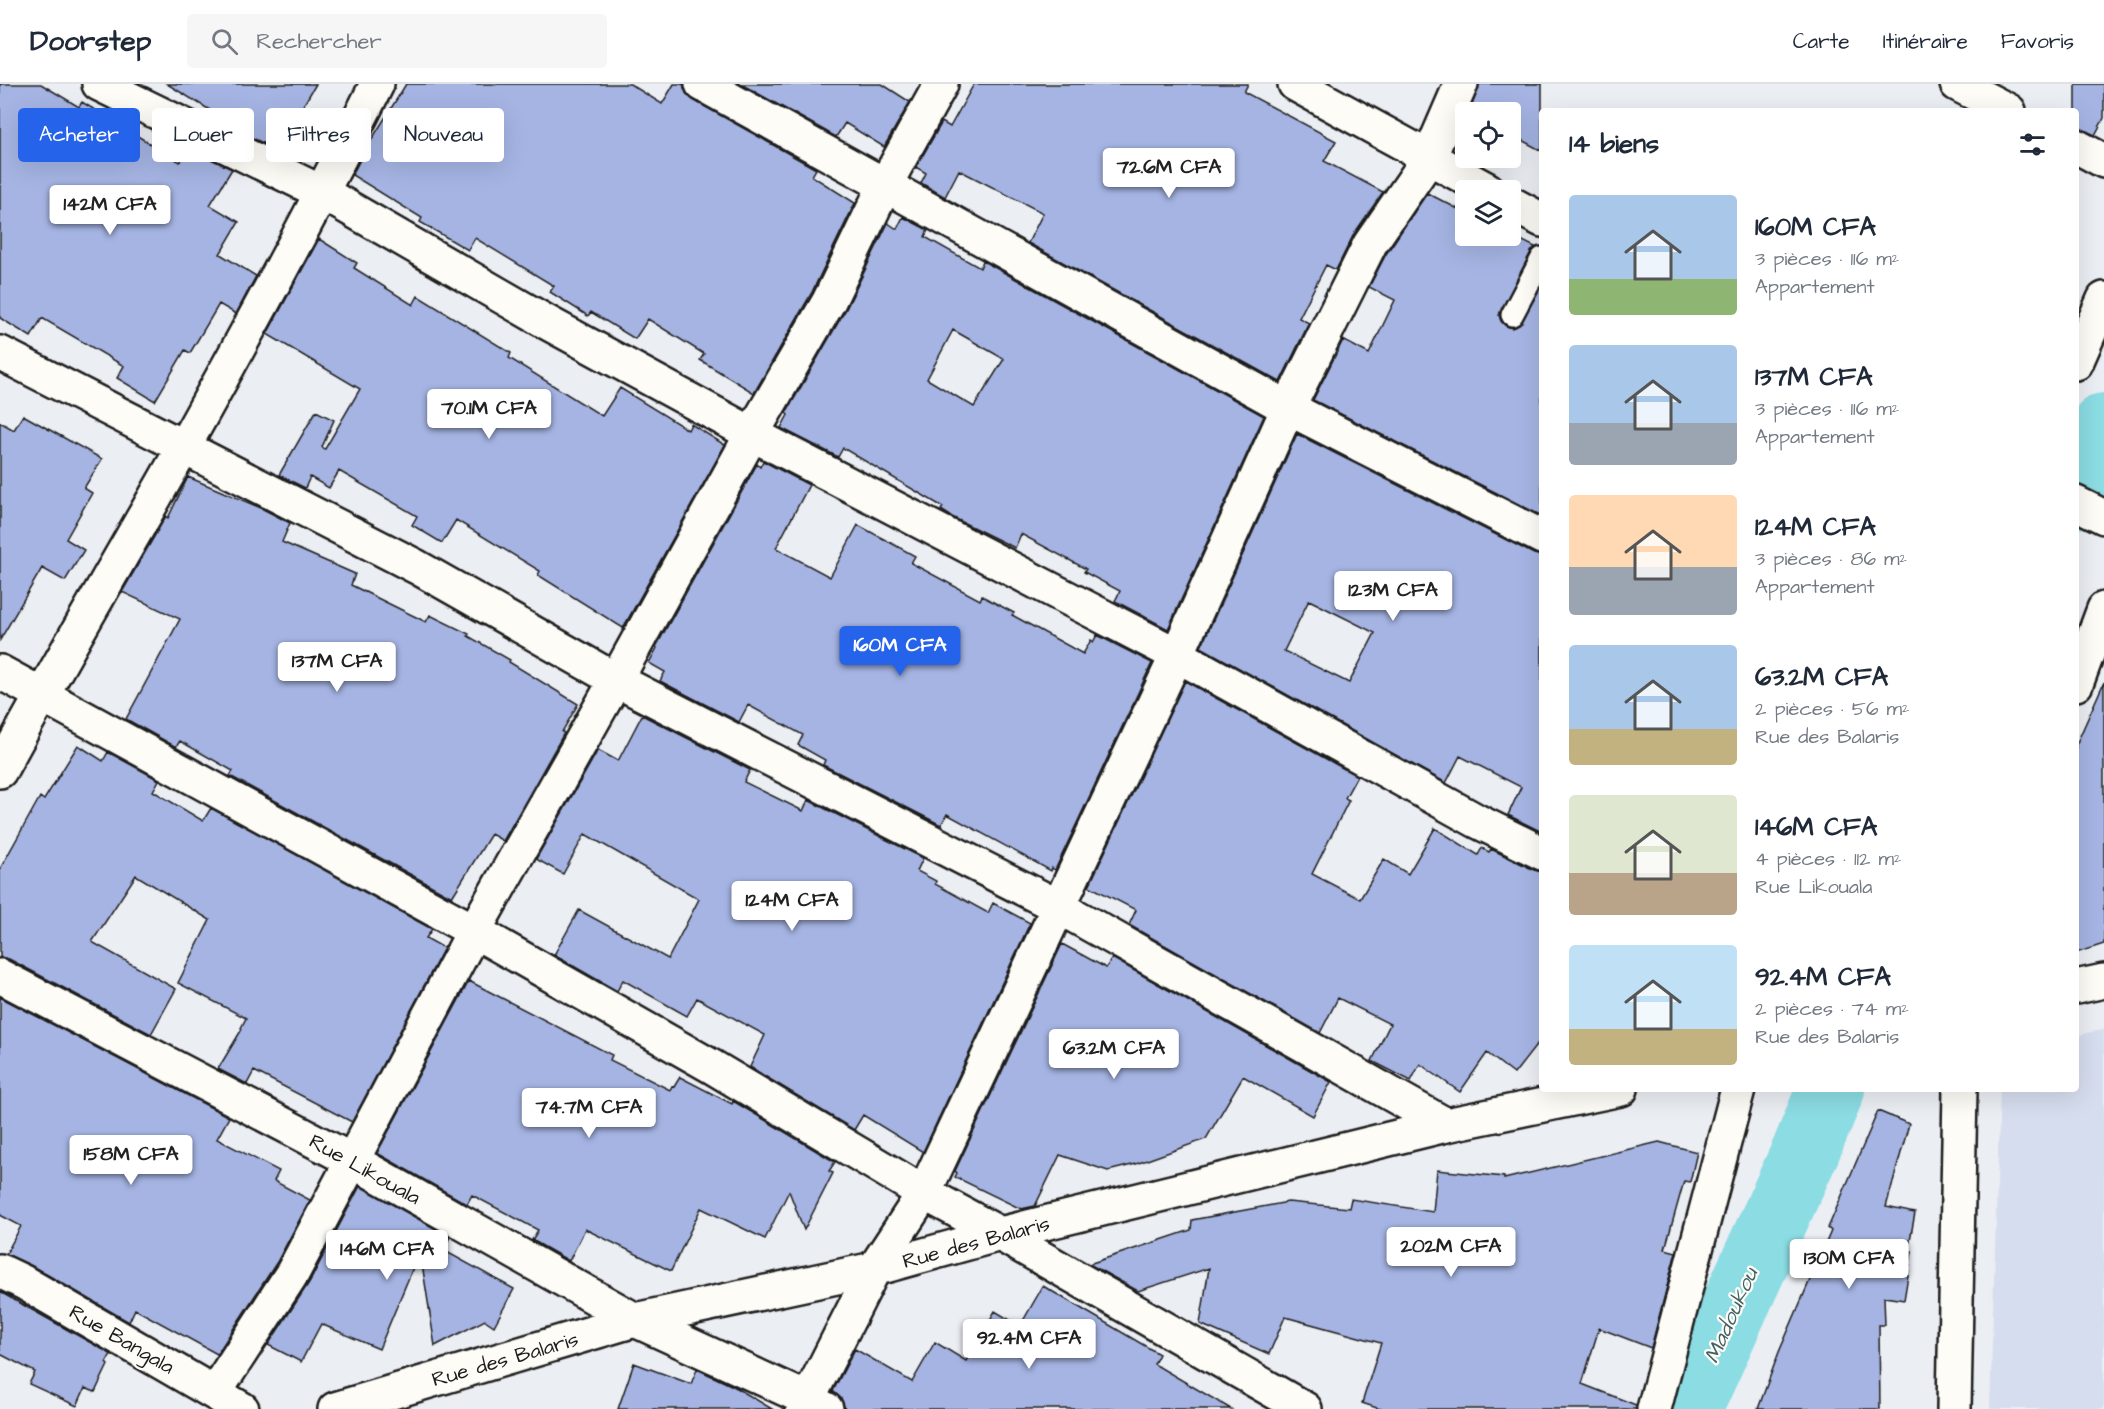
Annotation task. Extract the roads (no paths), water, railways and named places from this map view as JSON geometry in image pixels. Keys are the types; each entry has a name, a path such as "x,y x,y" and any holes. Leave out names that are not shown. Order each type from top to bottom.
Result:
{"street":[{"path":"99,84 323,193 548,323 752,434 1177,655 1477,821 1539,852"},
{"path":"0,771 323,193 377,84"},
{"path":"702,84 1288,408 1539,535"},
{"path":"215,1392 293,1272 474,931 829,301 885,185 941,84"},
{"path":"1295,84 1470,180"},
{"path":"812,1406 874,1269 924,1193 1177,655 1288,408 1370,244 1429,158 1461,84"},
{"path":"1957,84 2003,108"},
{"path":"2079,148 2104,160"},
{"path":"1521,209 1539,218"},
{"path":"2079,356 2104,299"},
{"path":"0,353 417,567 616,680 1059,907 1446,1125"},
{"path":"2079,504 2104,517"},
{"path":"2079,676 2104,609"},
{"path":"0,672 474,931 711,1066 924,1193 1000,1234 1305,1409"},
{"name":"Rue Likouala","path":"0,976 351,1160 635,1320 812,1406"},
{"path":"2079,986 2104,981"},
{"name":"Rue des Balaris","path":"335,1409 635,1320 874,1269 1000,1234 1446,1125 1606,1092"},
{"path":"1654,1409 1737,1092"},
{"path":"1954,1409 1960,1092"},
{"name":"Rue Bangala","path":"0,1271 243,1409"}],"lane":[{"path":"1512,315 1539,264"}],"waterway":[{"name":"Madoukou","path":"2079,488 2104,427"},
{"name":"Madoukou","path":"1688,1409 1806,1150 1830,1092"}]}
